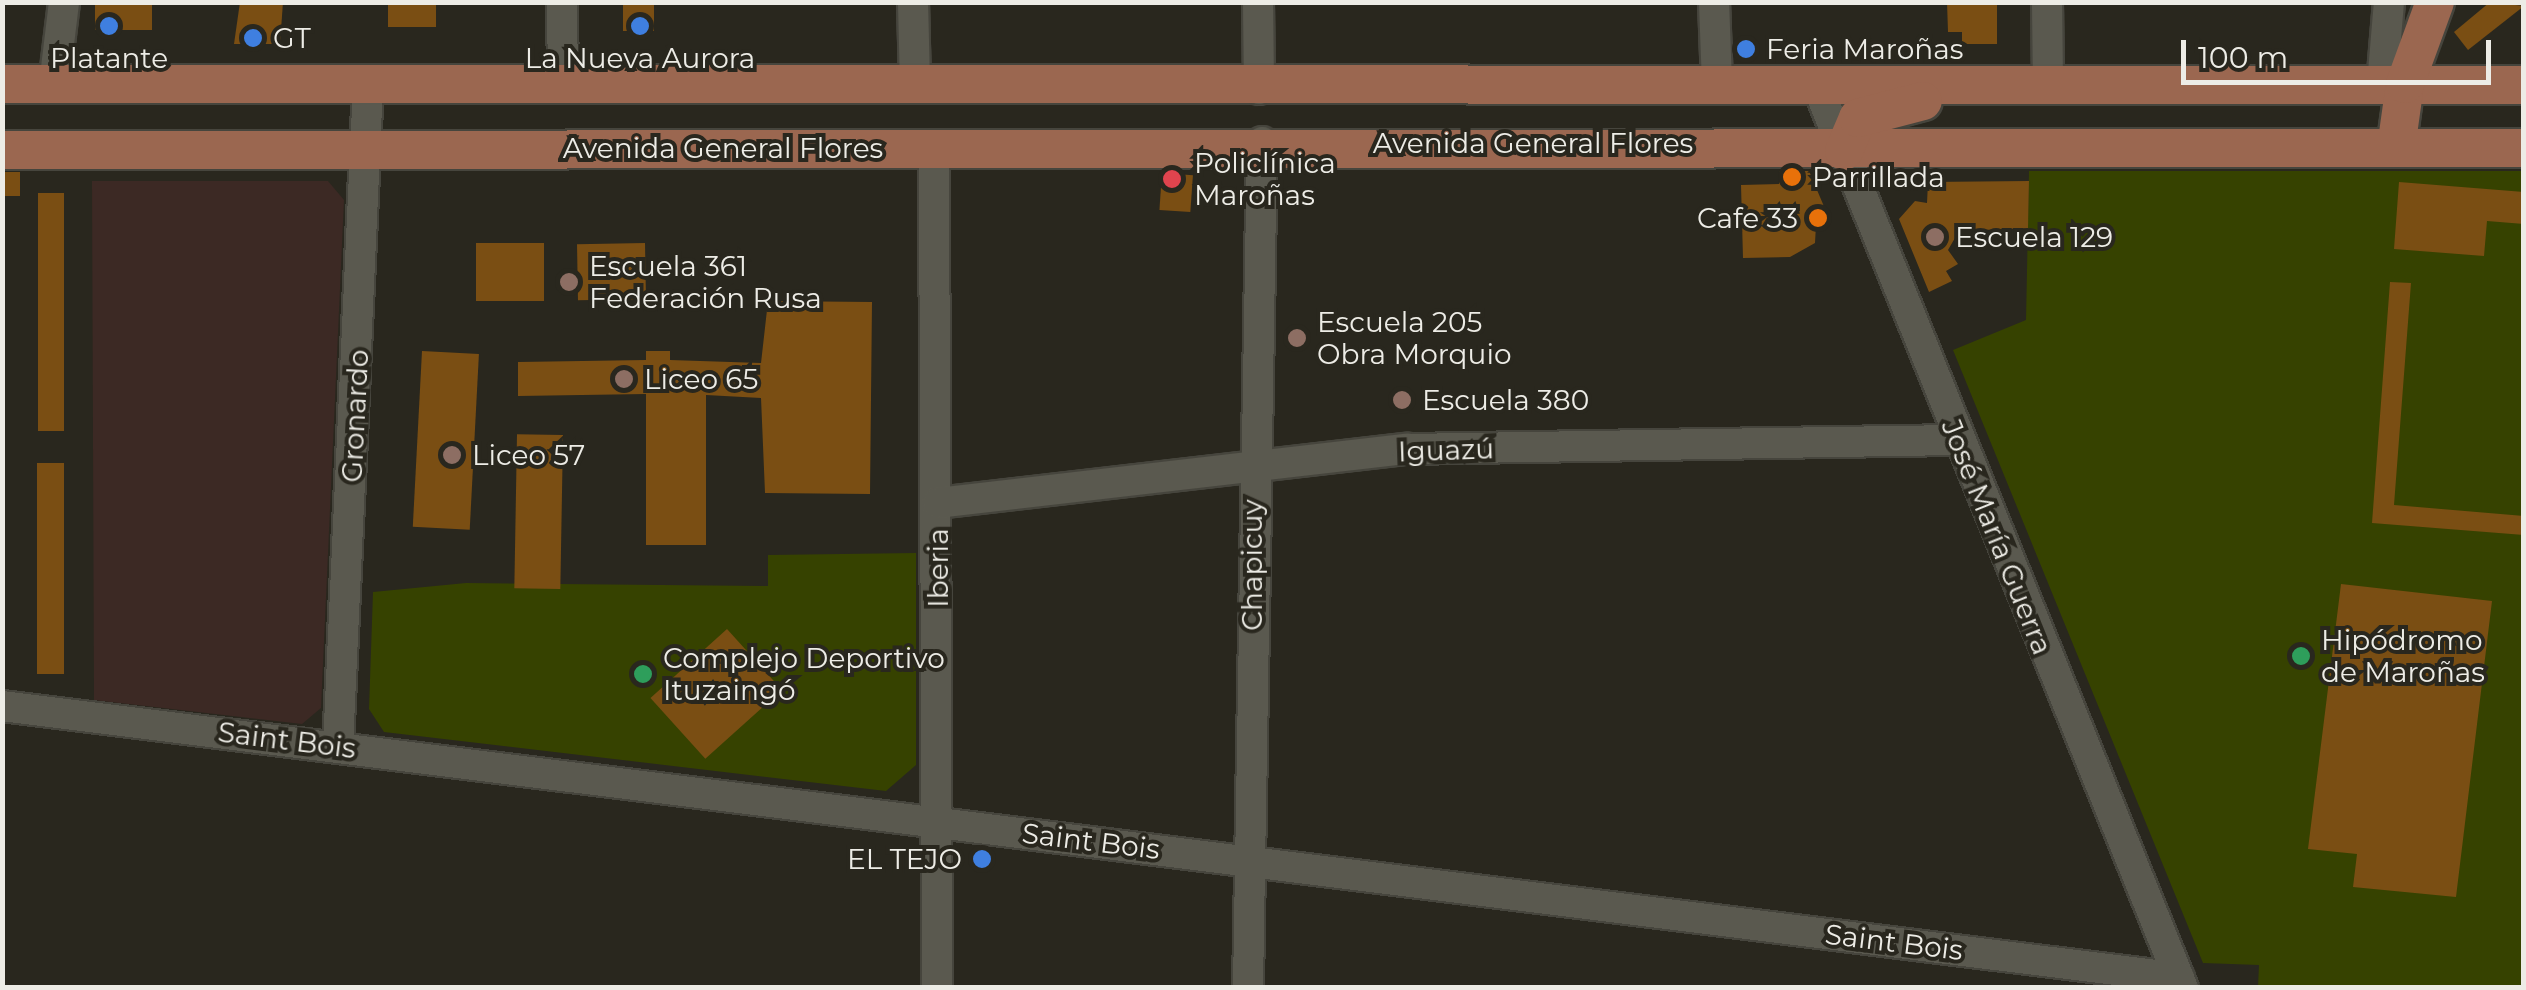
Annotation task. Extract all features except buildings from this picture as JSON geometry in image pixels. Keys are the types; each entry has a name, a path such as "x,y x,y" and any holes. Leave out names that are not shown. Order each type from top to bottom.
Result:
{"main road":[{"path":"2395,109 2435,2"},
{"name":"Avenida General Flores","path":"2,84 562,82 1259,89 2048,84 2395,109 2524,148"},
{"path":"1844,152 1858,118 1886,106 2007,98 2048,84"},
{"name":"Avenida General Flores","path":"2,150 934,148 1262,142 1844,152 2246,149 2395,109 2524,85"}],"street":[{"path":"54,85 64,2"},
{"path":"562,2 562,82"},
{"path":"913,2 915,84"},
{"path":"1258,2 1259,89"},
{"path":"1714,2 1716,84"},
{"path":"2047,2 2048,84"},
{"path":"2389,2 2395,109"},
{"name":"Gronardo","path":"338,746 369,148 368,85"},
{"name":"José María Guerra","path":"1816,85 1957,440 2181,983"},
{"name":"Chapicuy","path":"1248,988 1253,464 1262,142"},
{"name":"Iberia","path":"934,148 937,988"},
{"name":"Iguazú","path":"938,503 1406,449 1957,440"},
{"name":"Saint Bois","path":"2,706 1250,861 2181,983"}],"shaded area":[{"path":"92,181 328,181 344,200 321,708 302,724 94,700"}],"green space":[{"name":"Hipódromo de Maroñas","path":"2029,171 2523,171 2523,987 2258,987 2259,965 2203,963 1953,350 2026,320"},
{"name":"Complejo Deportivo Ituzaingó","path":"916,553 916,765 886,791 384,732 369,709 373,592 466,583 768,586 768,555"}],"place":[{"name":"Platante","path":"109,26"},
{"name":"La Nueva Aurora","path":"640,26"},
{"name":"GT","path":"253,38"},
{"name":"Feria Maroñas","path":"1746,49"},
{"name":"Parrillada","path":"1792,177"},
{"name":"Policlínica Maroñas","path":"1172,179"},
{"name":"Cafe 33","path":"1818,218"},
{"name":"Escuela 129","path":"1935,237"},
{"name":"Escuela 361 Federación Rusa","path":"569,282"},
{"name":"Escuela 205 Obra Morquio","path":"1297,338"},
{"name":"Liceo 65","path":"624,379"},
{"name":"Escuela 380","path":"1402,400"},
{"name":"Liceo 57","path":"452,455"},
{"name":"Hipódromo de Maroñas","path":"2301,656"},
{"name":"Complejo Deportivo Ituzaingó","path":"643,674"},
{"name":"EL TEJO","path":"982,859"}]}
